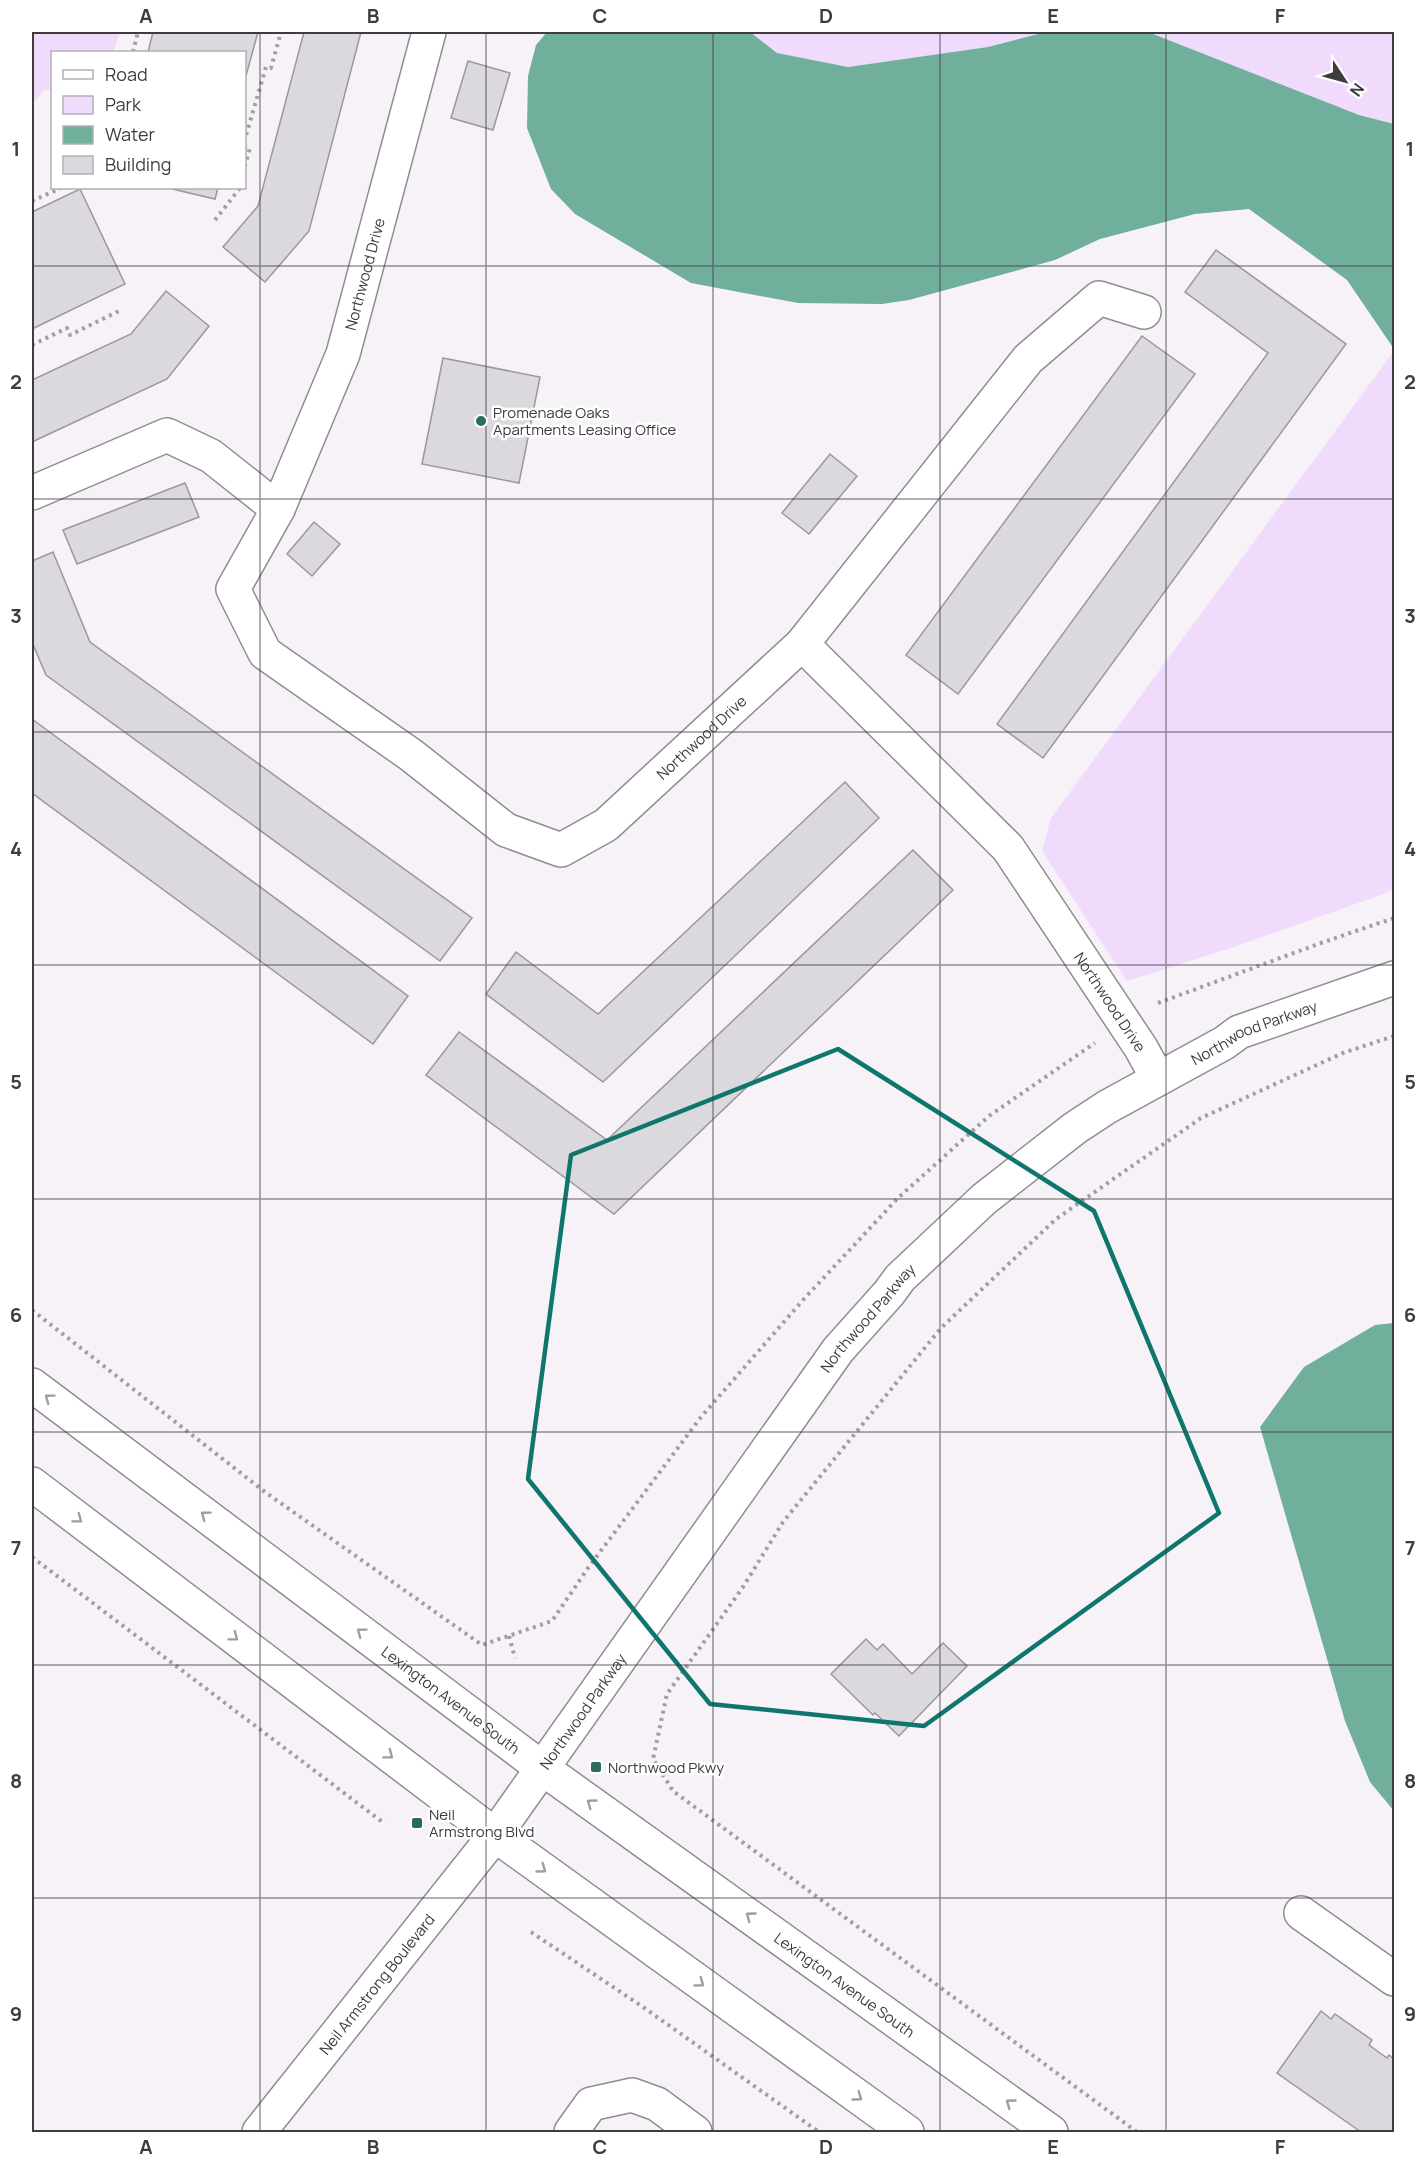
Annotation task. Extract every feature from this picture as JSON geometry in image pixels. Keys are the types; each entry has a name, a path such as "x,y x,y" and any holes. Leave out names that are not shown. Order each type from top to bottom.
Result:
{"street":[{"name":"Northwood Drive","path":"429,32 343,354 278,509 233,589 264,653 411,755 506,830 561,850 606,825 801,644 1008,848 1141,1048 1158,1079"},
{"path":"801,644 1028,359 1099,298 1144,312"},
{"path":"32,493 167,435 211,456 278,509"},
{"name":"Northwood Parkway","path":"495,1835 838,1350 900,1278 984,1199 1107,1107 1239,1032 1395,978"},
{"name":"Lexington Avenue South","path":"32,1385 542,1768 1051,2133"},
{"path":"32,1484 495,1835 907,2133"},
{"name":"Neil Armstrong Boulevard","path":"259,2133 495,1835"},
{"path":"1301,1913 1395,1979"},
{"path":"571,2133 591,2104 632,2095 657,2104 694,2133"}],"path":[{"path":"133,51 138,32"},
{"path":"246,135 266,67 271,68 281,32"},
{"path":"246,147 250,148 246,162"},
{"path":"32,201 59,189"},
{"path":"215,220 239,189"},
{"path":"32,345 67,328 70,335 121,310"},
{"path":"1158,1003 1395,918"},
{"path":"1137,2133 744,1841 673,1791 653,1759 667,1694 743,1587 783,1522 865,1420 941,1328 1056,1219 1201,1118 1343,1053 1395,1036"},
{"path":"32,1311 265,1492 482,1645 552,1621 601,1550 701,1417 803,1300 898,1198 989,1116 1097,1042"},
{"path":"32,1557 385,1824"},
{"path":"509,1636 515,1658"},
{"path":"531,1932 643,2007 819,2133"}],"highlighted area":[{"path":"838,1049 1094,1211 1219,1513 924,1726 710,1704 528,1479 571,1155"}],"green space":[{"path":"32,32 120,32 113,51 51,51 51,89 43,91 32,105"},
{"path":"750,32 1046,32 988,47 848,67 777,53"},
{"path":"1148,32 1394,32 1394,124 1359,115"},
{"path":"1394,351 1394,889 1234,947 1127,981 1042,851 1051,818"}],"water":[{"path":"547,32 750,32 777,53 848,67 988,47 1046,32 1148,32 1359,115 1394,124 1394,349 1347,280 1249,209 1195,214 1100,239 1055,260 909,300 882,304 798,303 691,283 575,214 551,189 527,128 528,76 536,45"},
{"path":"1394,1323 1394,1811 1370,1782 1345,1721 1260,1427 1304,1367 1375,1325"}],"building":[{"path":"153,32 258,32 246,76 246,51 148,51"},
{"path":"304,32 361,32 309,231 265,282 223,247 258,206"},
{"path":"468,61 510,73 493,130 451,118"},
{"path":"80,189 125,284 32,329 32,212"},
{"path":"172,189 218,189 215,199"},
{"path":"1216,250 1346,344 1043,758 997,724 1268,353 1185,292"},
{"path":"166,291 209,326 167,379 32,442 32,380 131,334"},
{"path":"1142,336 1195,374 958,694 906,655"},
{"name":"Promenade Oaks Apartments Leasing Office","path":"443,358 540,377 519,483 422,464"},
{"path":"830,454 857,476 809,534 782,513"},
{"path":"185,483 199,517 77,564 63,530"},
{"path":"314,522 340,544 312,576 287,554"},
{"path":"53,552 90,642 472,918 440,961 46,675 32,642 32,561"},
{"path":"32,719 408,996 373,1044 32,793"},
{"path":"845,782 879,818 603,1082 486,994 516,952 598,1014"},
{"path":"913,850 953,890 614,1214 426,1075 459,1032 607,1140"},
{"path":"866,1639 877,1650 883,1644 912,1674 943,1643 967,1666 899,1736 875,1713 873,1715 831,1674"},
{"path":"1321,2011 1331,2019 1335,2014 1372,2040 1369,2045 1387,2058 1389,2055 1394,2059 1394,2132 1361,2132 1277,2073"}],"place":[{"name":"Promenade Oaks Apartments Leasing Office","path":"481,421"},
{"name":"Northwood Pkwy","path":"596,1767"},
{"name":"Neil Armstrong Blvd","path":"417,1823"}]}
